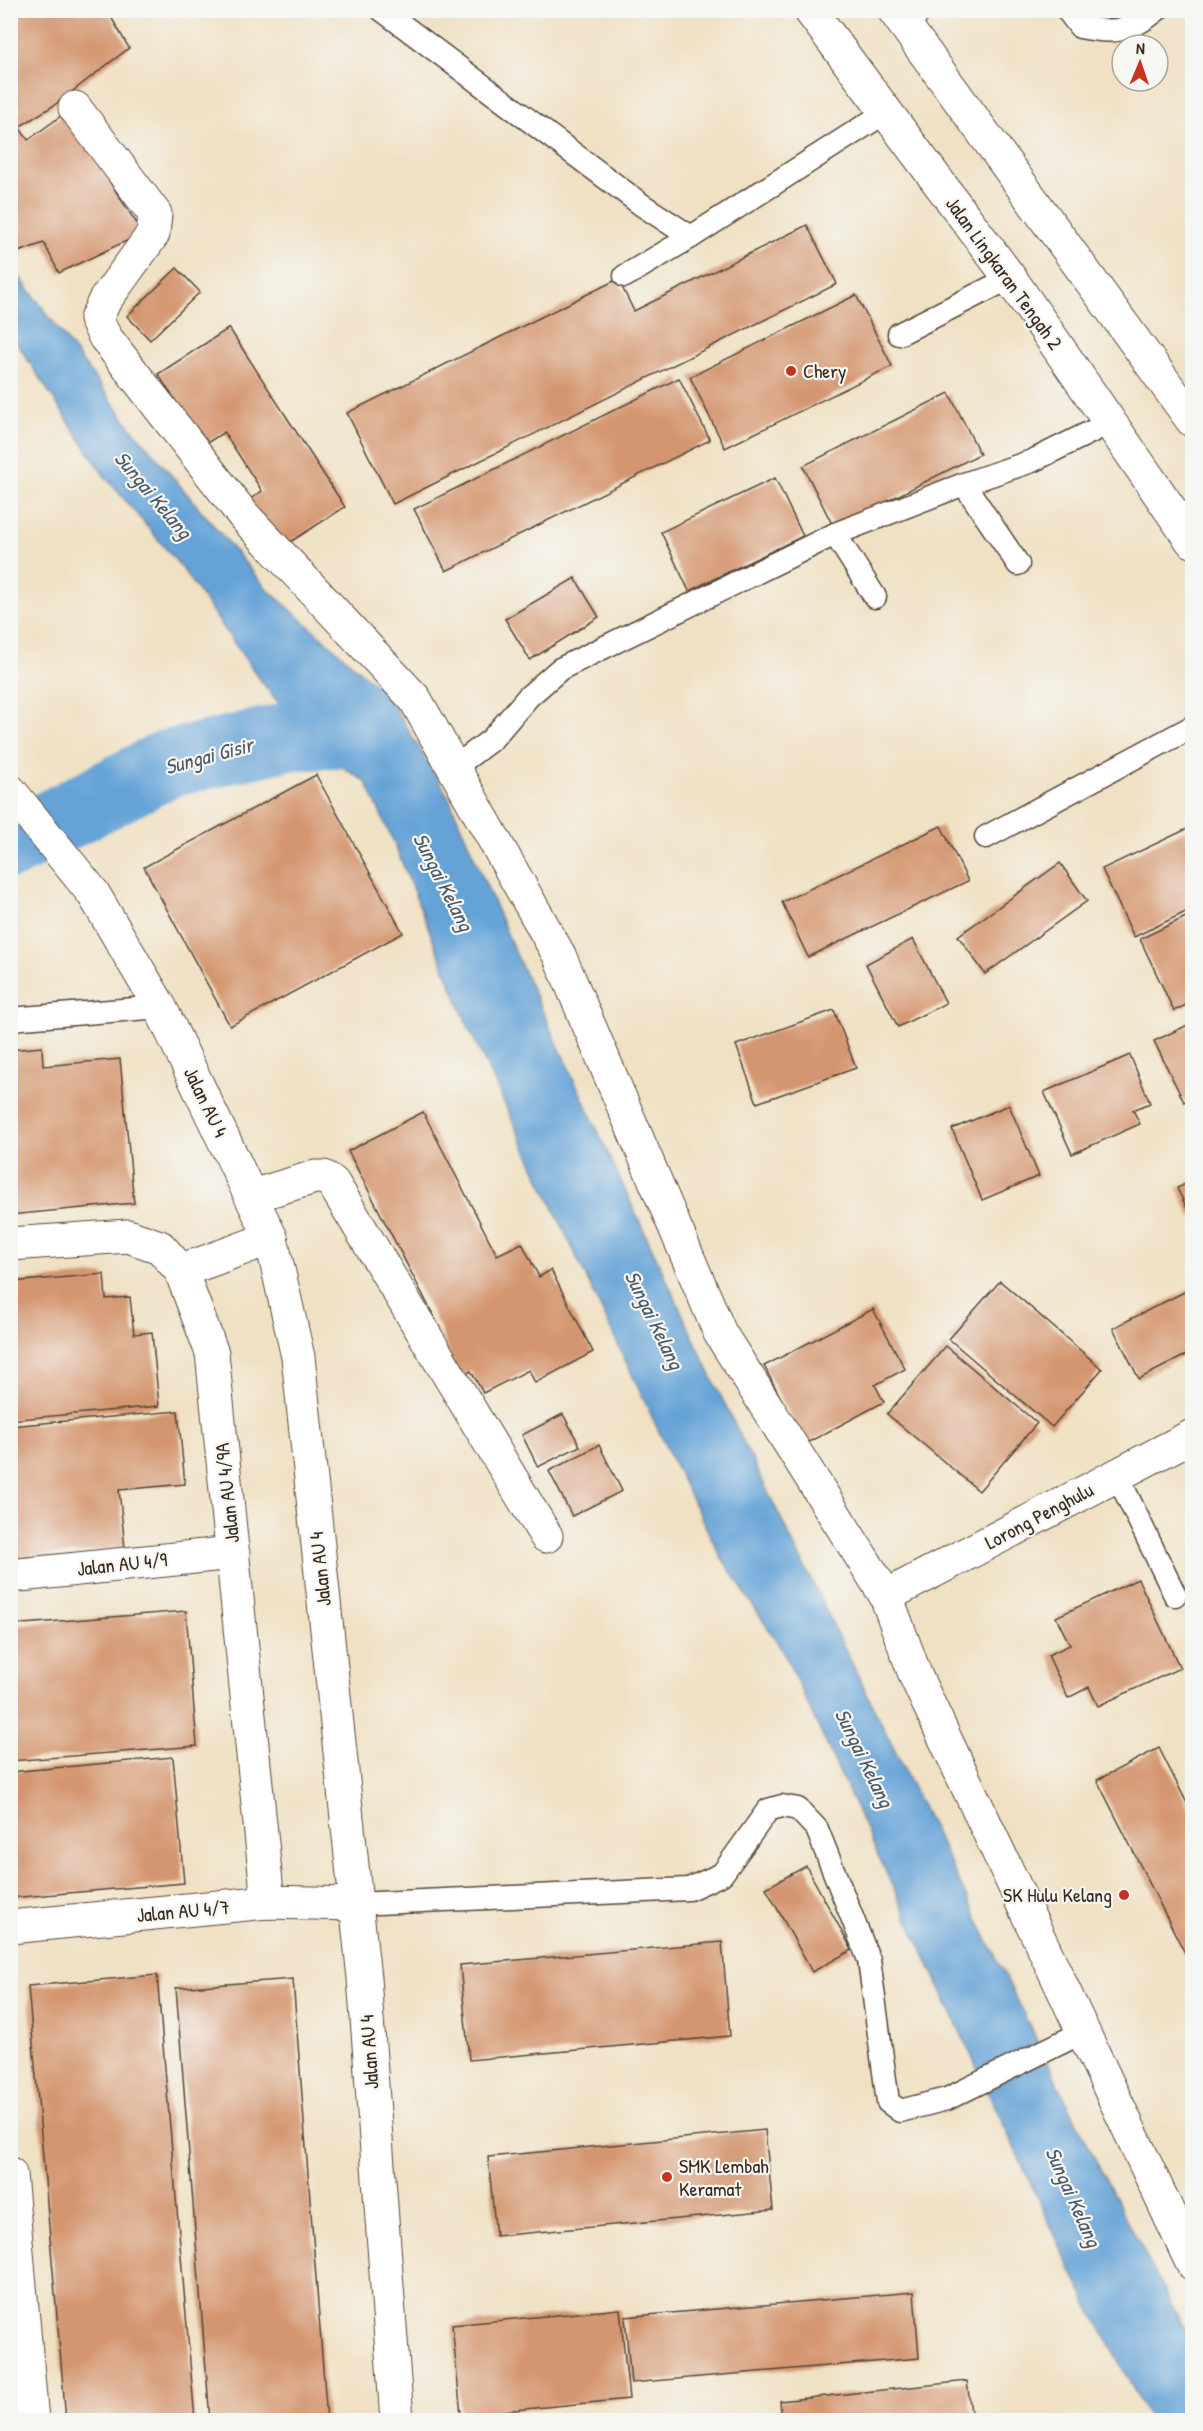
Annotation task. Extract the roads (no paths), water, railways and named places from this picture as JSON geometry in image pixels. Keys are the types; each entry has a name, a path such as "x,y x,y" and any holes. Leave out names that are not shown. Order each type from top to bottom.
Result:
{"main road":[{"name":"Jalan Lingkaran Tengah 2","path":"810,10 1010,278 1192,541"},
{"path":"907,15 1190,411"},
{"path":"75,108 155,214 153,234 105,300 96,319 105,337 244,516 415,699 455,767 559,955 720,1333 886,1596 916,1677 1192,2263"},
{"name":"Jalan AU 4","path":"10,791 93,893 160,1007 272,1238 298,1358 364,1978 397,2421"},
{"path":"252,1197 315,1177 324,1177 333,1183 546,1536"},
{"name":"Jalan AU 4/9A","path":"10,1244 128,1236 160,1247 181,1270 212,1353 268,1902"},
{"path":"181,1270 272,1238"},
{"name":"Lorong Penghulu","path":"886,1596 1192,1436"},
{"name":"Jalan AU 4/9","path":"10,1576 233,1553"},
{"name":"Jalan AU 4/7","path":"10,1927 268,1902 355,1904"},
{"path":"10,2174 15,2280 32,2421"}],"lane":[{"path":"382,10 642,205 691,237"},
{"path":"1067,10 1080,27 1109,33 1139,25 1157,10"},
{"path":"625,276 691,237 886,112"},
{"path":"899,334 1010,278"},
{"path":"455,767 492,739 528,697 560,669 835,534 964,484 1032,461 1109,423"},
{"path":"964,484 1018,564"},
{"path":"835,534 874,597"},
{"path":"986,837 1192,727"},
{"path":"10,1019 160,1007"},
{"path":"1117,1475 1174,1595"},
{"path":"355,1904 689,1888 722,1874 768,1810 782,1806 798,1809 817,1829 869,1960 888,2102 900,2111 947,2099 1083,2032"}],"water":[{"name":"Sungai Kelang","path":"10,264 130,426 267,589 387,695 448,796 515,952 712,1378 1091,2151 1192,2344 1192,2420 1150,2420 1081,2291 783,1651 720,1555 676,1468 467,1024 395,845 366,782 315,749 258,677 182,568 103,474 11,334"}],"waterway":[{"name":"Sungai Gisir","path":"10,845 167,764 285,737 352,734"}],"place":[{"name":"Chery","path":"791,371"},
{"name":"SK Hulu Kelang","path":"1124,1895"},
{"name":"SMK Lembah Keramat","path":"667,2177"}]}
